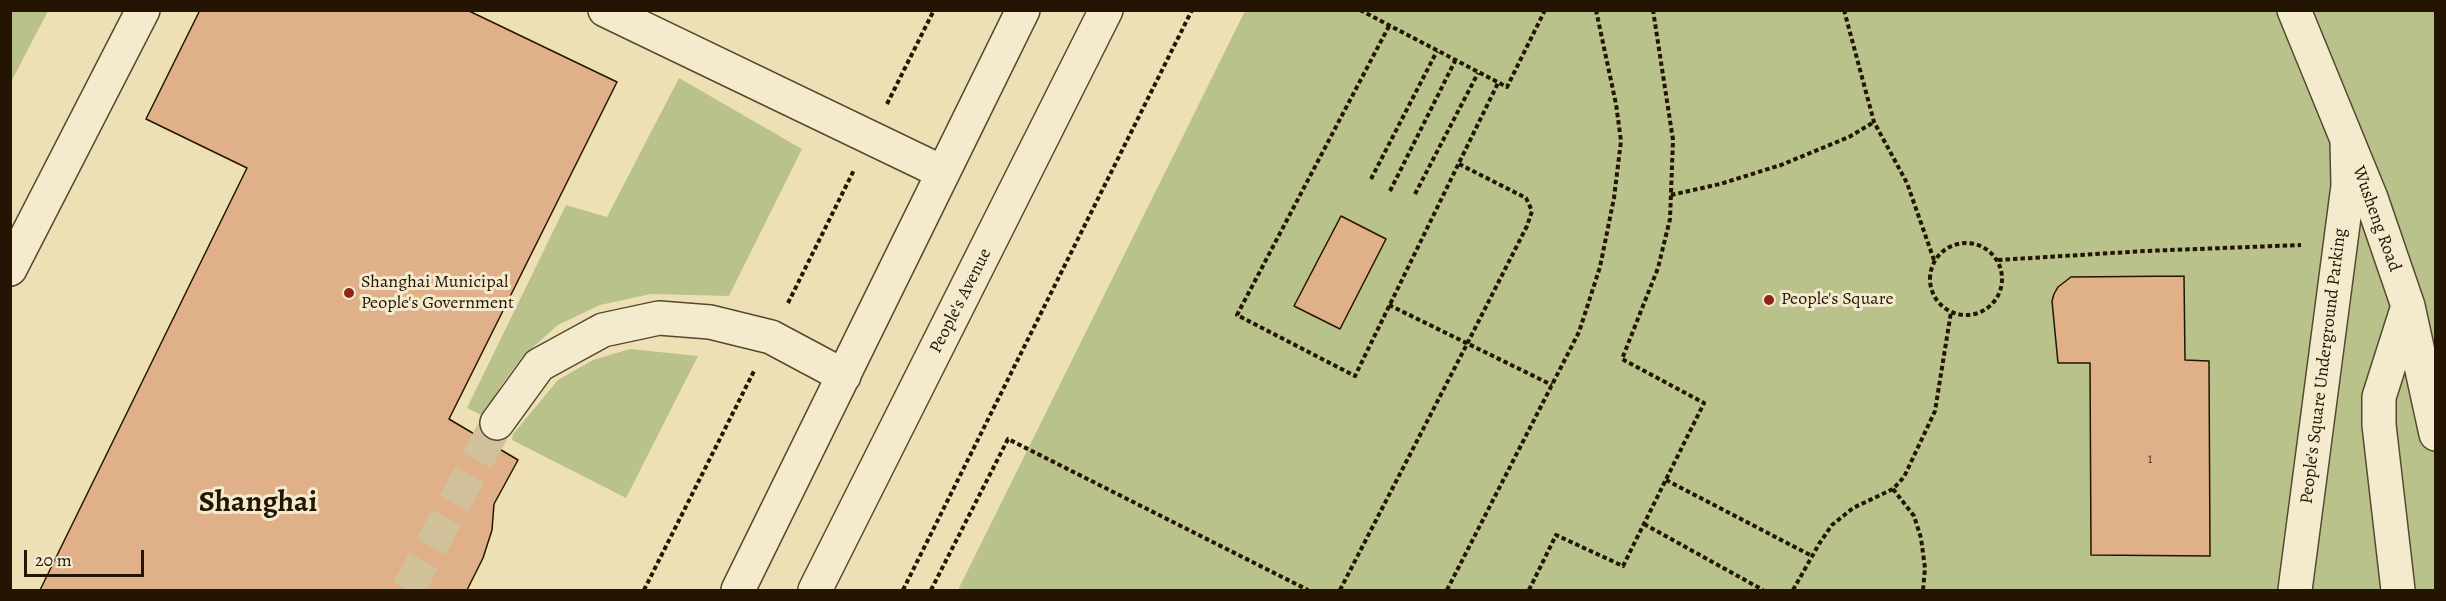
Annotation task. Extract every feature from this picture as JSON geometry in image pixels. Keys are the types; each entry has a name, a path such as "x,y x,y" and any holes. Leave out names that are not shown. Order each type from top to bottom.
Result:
{"street":[{"path":"10,269 143,10"},
{"path":"605,10 942,172"},
{"path":"738,591 1023,10"},
{"name":"People's Avenue","path":"816,591 1106,10"},
{"name":"Wusheng Road","path":"2294,10 2371,198 2408,306 2436,434"},
{"name":"People's Square Underground Parking","path":"2295,591 2348,186 2347,141"},
{"path":"2398,591 2379,425 2379,397 2408,306"},
{"path":"497,423 539,364 603,330 660,318 711,322 771,336 844,376"}],"path":[{"path":"644,591 934,10"},
{"path":"903,591 1192,10"},
{"path":"1360,10 1507,87 1545,10"},
{"path":"1447,591 1579,332 1600,267 1614,198 1620,141 1616,104 1596,10"},
{"path":"1529,591 1556,536 1623,566 1704,403 1622,358 1658,268 1670,219 1673,140 1653,10"},
{"path":"1844,10 1874,122 1907,183 1934,261"},
{"path":"1389,26 1238,315 1355,376 1498,83"},
{"path":"1371,179 1437,51"},
{"path":"1390,191 1455,61"},
{"path":"1415,194 1478,73"},
{"path":"1671,195 1720,184 1781,165 1849,137 1874,122"},
{"path":"1340,591 1527,226 1532,210 1526,198 1459,164"},
{"path":"1965,242 1984,247 1998,260 2002,283 1994,302 1985,310 1967,315 1951,312 1934,298 1929,273 1934,261 1950,245 1965,242"},
{"path":"1998,260 2301,245"},
{"path":"1389,305 1552,385"},
{"path":"1794,591 1812,556 1832,525 1853,508 1893,489 1904,477 1935,411 1951,312"},
{"path":"931,591 1008,439 1308,591"},
{"path":"1666,480 1812,556"},
{"path":"1893,489 1914,516 1921,538 1924,568 1923,591"},
{"path":"1644,524 1763,591"}],"green space":[{"path":"10,11 48,11 11,82"},
{"name":"People's Square","path":"1245,11 2435,11 2435,590 958,590"},
{"path":"679,78 802,149 729,296 651,294 600,305 558,325 522,357 500,387 483,416 467,408 566,205 607,217"},
{"path":"630,349 698,356 626,498 512,440 513,434 558,380 593,360"}],"building":[{"name":"Shanghai Municipal People's Government","path":"200,10 467,10 617,82 449,419 518,460 494,504 492,530 483,558 467,590 40,590 247,168 146,119"},
{"path":"1341,216 1386,239 1340,329 1294,306"},
{"path":"2184,276 2185,360 2209,361 2210,556 2091,555 2090,363 2058,363 2052,301 2054,294 2058,287 2071,277"}],"tunnel":[{"path":"408,590 497,423"}],"place":[{"name":"Shanghai Municipal People's Government","path":"349,293"},
{"name":"People's Square","path":"1769,300"}],"district":[{"name":"Shanghai","path":"258,504"}]}
